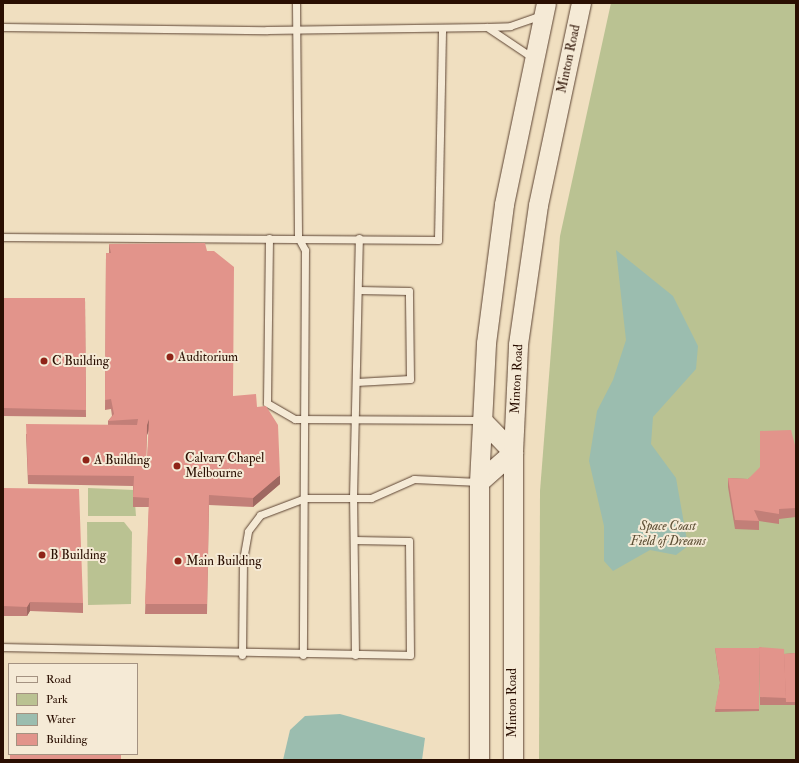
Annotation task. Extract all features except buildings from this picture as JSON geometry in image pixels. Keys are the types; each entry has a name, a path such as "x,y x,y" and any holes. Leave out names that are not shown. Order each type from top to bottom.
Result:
{"main road":[{"name":"Minton Road","path":"513,760 513,452 518,344 538,206 580,3"},
{"path":"479,760 479,482 486,343 504,204 545,8"},
{"path":"479,482 513,452 482,420"}],"lane":[{"path":"296,3 298,237 305,250 305,498 303,655"},
{"path":"3,27 296,29 487,27 510,26 545,8"},
{"path":"487,27 496,36 535,60"},
{"path":"3,237 298,237 438,240 442,28"},
{"path":"269,238 267,403 295,419 482,420"},
{"path":"355,655 353,498 360,238"},
{"path":"356,382 410,379 409,290 358,290"},
{"path":"242,655 243,560 248,531 260,515 305,498 371,498 414,479 479,482"},
{"path":"3,647 242,655 410,655 409,541 354,540"}],"green space":[{"name":"Space Coast Field of Dreams","path":"611,3 796,3 796,760 539,760 540,491 560,236"},
{"path":"88,488 134,490 136,516 88,516"},
{"path":"87,522 124,522 132,532 131,604 88,605"}],"water":[{"path":"616,250 673,296 698,346 696,369 653,417 651,444 676,478 688,546 676,555 650,550 613,571 604,561 604,526 589,461 597,411 613,380 626,340"},
{"path":"340,714 425,738 422,760 283,760 290,730 305,716"}],"place":[{"name":"Auditorium","path":"170,357"},
{"name":"C Building","path":"44,361"},
{"name":"A Building","path":"86,460"},
{"name":"Calvary Chapel Melbourne","path":"177,466"},
{"name":"B Building","path":"42,555"},
{"name":"Main Building","path":"178,561"}]}
